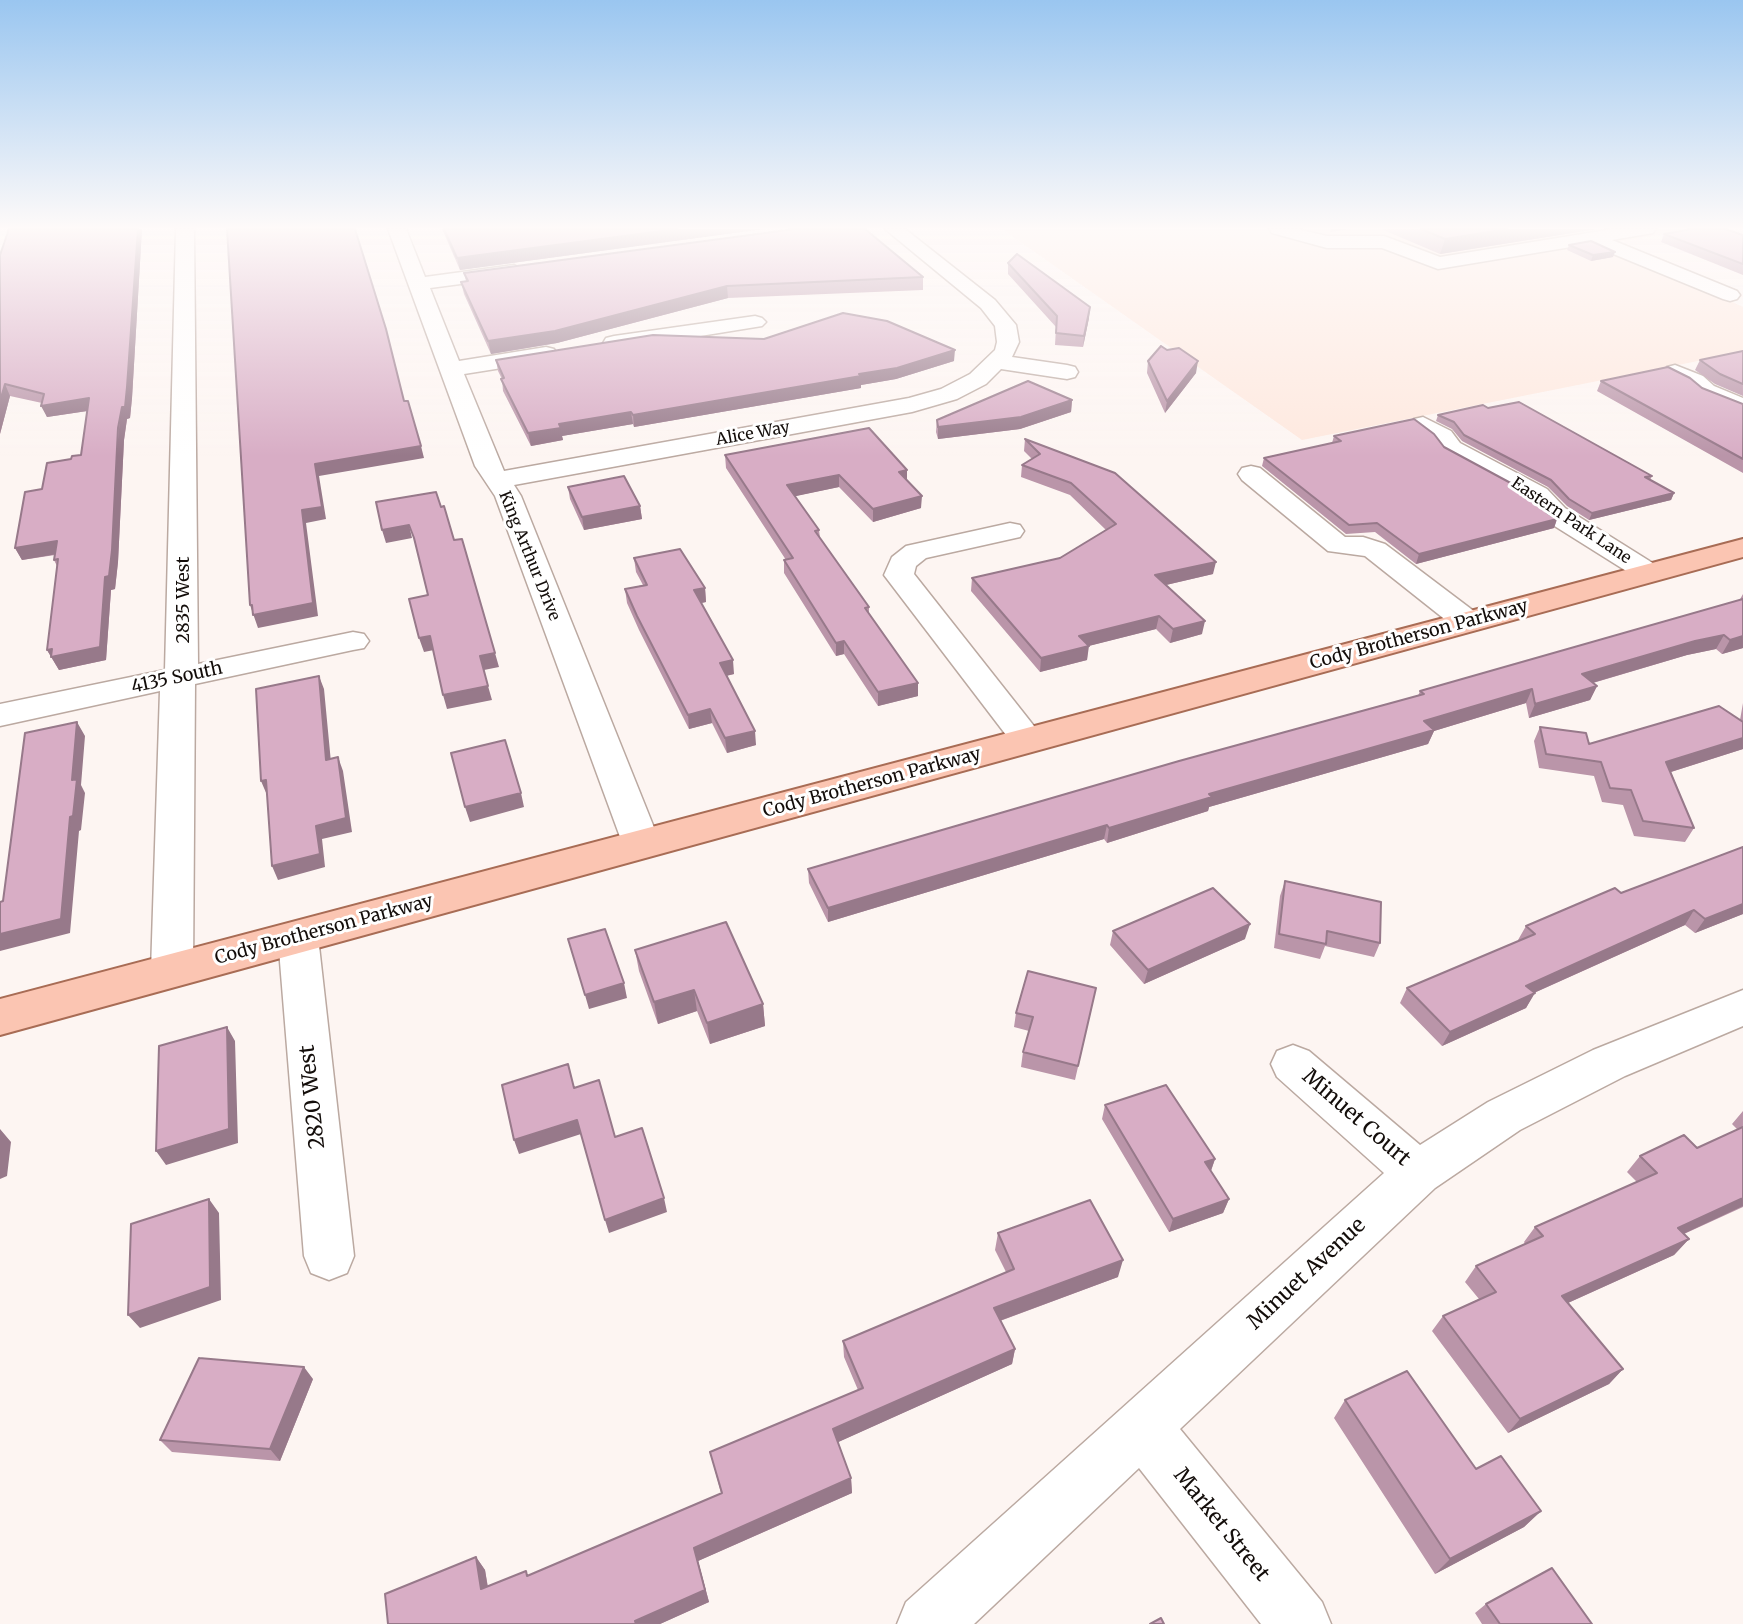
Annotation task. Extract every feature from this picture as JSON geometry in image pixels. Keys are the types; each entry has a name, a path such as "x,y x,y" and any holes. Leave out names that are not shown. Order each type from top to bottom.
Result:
{"main road":[{"name":"Cody Brotherson Parkway","path":"0,1017 1743,548"}],"street":[{"name":"2835 West","path":"172,971 176,696 183,659 185,305"},
{"name":"King Arthur Drive","path":"426,305 488,466 508,496 642,845"},
{"path":"989,305 1001,317 1007,333 1008,342 998,362 1067,372"},
{"path":"594,346 755,322"},
{"path":"451,369 567,351"},
{"name":"Alice Way","path":"498,480 912,405 965,387 998,362"},
{"path":"1675,372 1695,381 1706,391 1743,407"},
{"name":"Eastern Park Lane","path":"1423,424 1442,436 1451,448 1538,495 1555,514 1649,573"},
{"path":"1251,474 1338,545 1455,625"},
{"path":"1010,531 916,552 902,563 899,575 1028,740"},
{"name":"4135 South","path":"0,715 353,641"},
{"name":"2820 West","path":"298,937 329,1256"},
{"name":"Minuet Avenue","path":"928,1624 1418,1172 1527,1104 1609,1063 1743,1007"},
{"name":"Minuet Court","path":"1293,1064 1418,1172"},
{"name":"Market Street","path":"1142,1427 1300,1624"}],"shaded area":[{"path":"1110,305 1738,305 1743,307 1743,352 1302,440"}],"building":[{"path":"0,305 133,305 125,407 122,407 118,428 112,550 109,576 105,577 100,647 51,657 52,649 47,650 58,559 54,560 57,541 15,548 25,492 42,489 47,463 81,455 89,398 41,406 44,394 5,384 0,401"},
{"path":"232,305 378,305 404,401 408,401 421,446 315,464 322,507 302,510 313,603 253,615 250,605"},
{"path":"471,305 655,305 555,331 488,341"},
{"path":"1047,305 1090,307 1084,336 1056,333 1057,316"},
{"path":"843,313 887,321 955,350 897,368 859,374 861,376 633,415 631,412 559,424 561,428 528,433 501,379 504,378 496,360 653,335 764,339"},
{"path":"1161,346 1167,350 1179,348 1198,361 1167,401 1148,361"},
{"path":"1743,351 1743,384 1720,374 1700,360"},
{"path":"1668,367 1690,378 1702,388 1743,404 1743,459 1601,381"},
{"path":"1028,381 1072,400 1021,417 938,427 937,420"},
{"path":"1519,402 1652,476 1645,477 1674,493 1592,513 1569,499 1551,480 1464,435 1454,422 1438,415 1483,405 1488,408"},
{"path":"1414,419 1434,434 1444,447 1531,494 1547,513 1557,519 1419,554 1377,523 1349,525 1264,458 1341,441 1334,436"},
{"path":"869,428 907,470 899,472 922,496 873,509 839,475 787,485 819,530 815,531 869,607 865,608 918,683 878,692 844,641 836,643 784,560 793,558 725,455"},
{"path":"1025,439 1115,473 1216,562 1155,575 1205,621 1173,629 1159,616 1079,636 1089,646 1041,658 972,578 1060,558 1116,524 1071,483 1022,465 1040,454"},
{"path":"624,476 640,506 582,517 568,487"},
{"path":"436,492 441,507 444,506 454,540 462,539 495,653 480,656 488,686 443,695 430,636 419,638 409,599 428,595 414,538 409,525 382,530 376,502"},
{"path":"680,549 705,588 694,590 733,660 720,663 755,731 725,738 710,709 688,715 625,589 647,585 634,558"},
{"path":"1743,599 1743,636 1730,640 1724,635 1695,641 1582,674 1597,686 1535,704 1532,689 1424,721 1434,730 1209,794 1212,797 1109,828 1107,825 828,908 808,869 1179,761 1424,694 1420,691"},
{"path":"319,676 326,760 338,757 346,818 316,826 320,854 272,866 266,780 261,781 256,689"},
{"path":"1719,706 1743,722 1743,738 1666,762 1694,828 1643,821 1631,790 1610,788 1601,762 1546,754 1540,727 1586,733 1589,744"},
{"path":"77,722 72,780 77,779 73,816 70,817 61,919 0,934 0,902 3,901 25,733"},
{"path":"505,740 521,793 465,807 451,753"},
{"path":"1743,847 1743,904 1705,919 1694,910 1526,986 1535,993 1450,1032 1407,988 1535,934 1526,926 1615,888 1621,893"},
{"path":"1285,881 1381,902 1380,943 1327,931 1326,944 1279,934"},
{"path":"1213,888 1250,924 1148,970 1113,931"},
{"path":"726,922 763,1004 707,1023 694,990 654,1002 635,950"},
{"path":"605,929 624,983 585,995 568,939"},
{"path":"1028,971 1096,988 1078,1066 1023,1052 1033,1017 1016,1013"},
{"path":"227,1027 229,1129 156,1151 159,1046"},
{"path":"568,1064 574,1088 599,1080 615,1137 642,1128 664,1198 605,1220 577,1120 514,1140 502,1085"},
{"path":"1166,1085 1215,1159 1205,1162 1229,1199 1173,1219 1105,1105"},
{"path":"1743,1127 1743,1198 1678,1228 1689,1239 1562,1296 1623,1369 1520,1419 1443,1316 1496,1292 1476,1266 1543,1236 1535,1227 1657,1173 1640,1156 1684,1135 1697,1148"},
{"path":"209,1199 210,1287 128,1315 131,1224"},
{"path":"1090,1200 1123,1260 994,1308 1015,1349 833,1429 851,1478 694,1548 705,1590 635,1621 636,1624 388,1624 385,1594 476,1557 481,1589 526,1571 527,1576 722,1493 710,1452 863,1388 843,1341 1014,1269 998,1233"},
{"path":"199,1358 304,1367 270,1449 160,1440"},
{"path":"1407,1371 1476,1469 1501,1456 1541,1511 1450,1559 1345,1400"},
{"path":"1552,1568 1592,1624 1500,1624 1486,1604"},
{"path":"1161,1618 1164,1624 1150,1624"}]}
